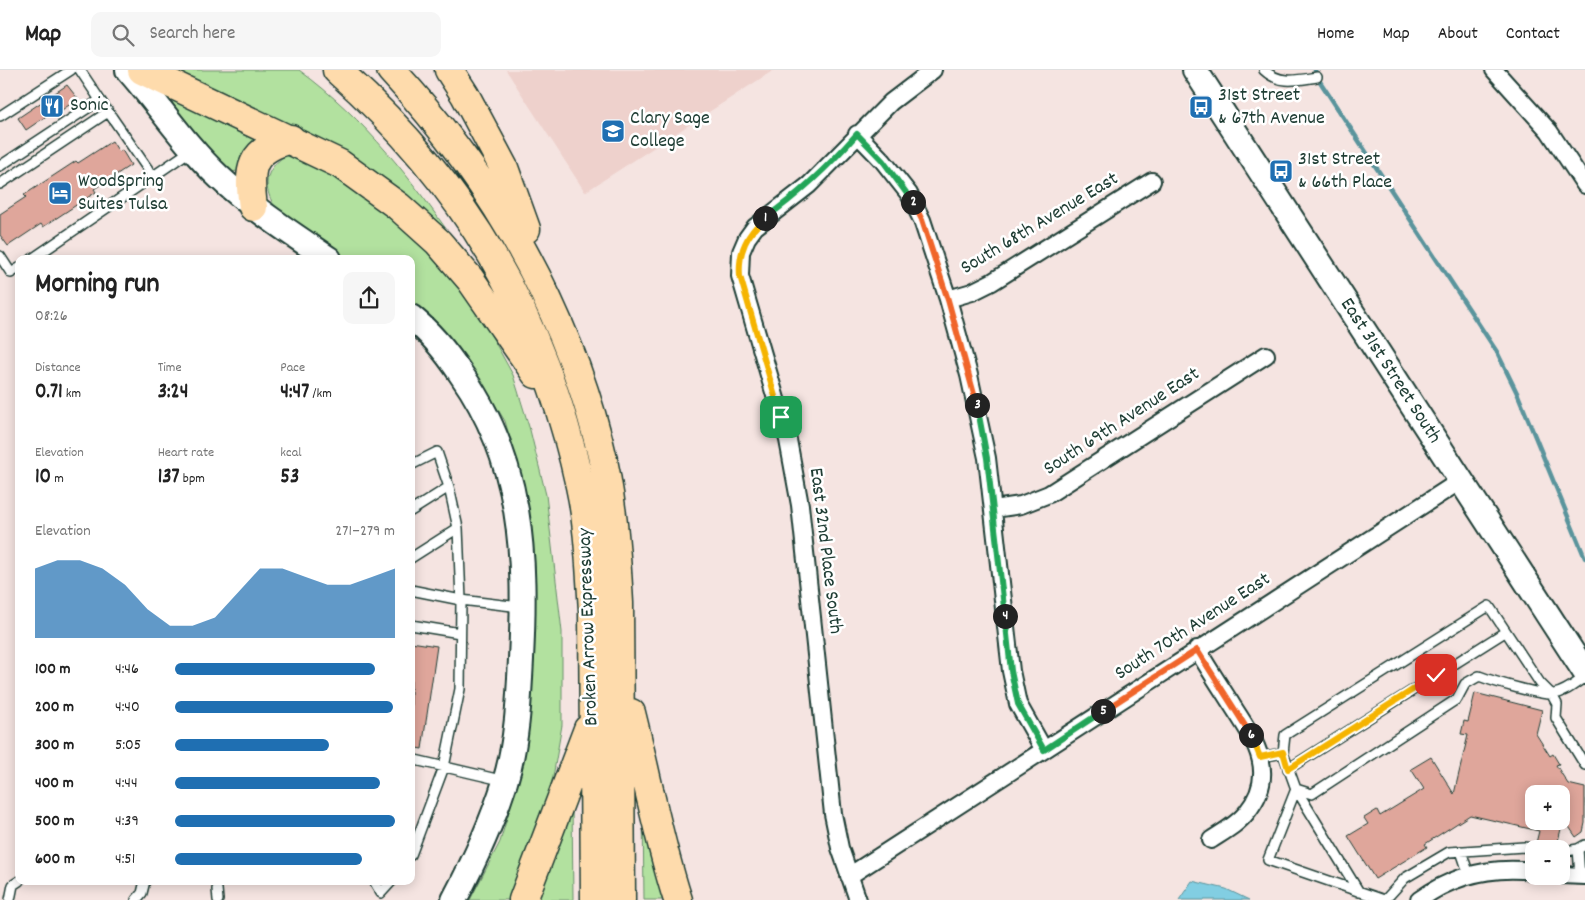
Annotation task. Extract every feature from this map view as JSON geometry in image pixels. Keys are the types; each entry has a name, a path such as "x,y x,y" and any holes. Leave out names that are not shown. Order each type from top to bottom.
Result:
{"highway":[{"path":"143,70 340,164 398,206 438,242 470,279 560,408"},
{"name":"Broken Arrow Expressway","path":"337,70 402,132 431,165 467,213 492,252 516,299 534,339 560,408 580,487 585,519 592,610 595,900"},
{"name":"Broken Arrow Expressway","path":"392,70 446,133 496,202 532,266 566,340 598,440 609,500 616,556 620,668 622,900"},
{"path":"449,70 465,95 504,168 566,340"},
{"path":"253,208 250,186 253,164 267,148 291,139"},
{"path":"620,668 650,790 662,849 678,900"},
{"path":"522,900 594,716"}],"street":[{"path":"128,70 193,150 219,177 253,208 323,255"},
{"path":"143,70 152,98"},
{"path":"933,70 904,90 857,134 883,161 909,194 922,220 948,300 980,417 994,509 1011,671 1018,704 1044,750"},
{"name":"East 31st Street South","path":"1195,70 1585,672"},
{"path":"1494,70 1549,131 1585,185"},
{"name":"East 32nd Place South","path":"857,134 815,179 797,196 765,218 747,238 741,252 740,276 781,417 793,466 801,514 833,814 840,848 858,900"},
{"name":"South 68th Avenue East","path":"948,300 972,292 992,282 1152,180"},
{"path":"415,321 451,359 472,390 501,449 519,523 523,607 518,716 505,781 482,844 454,900"},
{"name":"South 69th Avenue East","path":"994,509 1021,506 1049,494 1266,355"},
{"name":"South 70th Avenue East","path":"849,876 1460,480"},
{"path":"1197,650 1251,735 1260,757 1262,780 1254,802 1241,818 1211,840"},
{"path":"1419,900 1447,883 1469,875 1498,870 1525,871"}],"lane":[{"path":"0,116 71,70"},
{"path":"80,70 154,178"},
{"path":"1264,70 1275,78 1286,81 1317,77"},
{"path":"0,166 100,100"},
{"path":"0,184 108,112"},
{"path":"38,255 193,150"},
{"path":"0,256 11,273 15,270"},
{"path":"415,463 437,452 449,486 458,528 461,600 460,689 444,768 415,845"},
{"path":"415,508 449,486"},
{"path":"415,555 458,528"},
{"path":"415,591 461,600 523,607"},
{"path":"1360,892 1296,789 1283,752 1285,735 1489,606 1540,683 1552,695 1557,704 1556,718 1585,765"},
{"path":"415,626 460,633"},
{"path":"1288,769 1505,632"},
{"path":"1296,789 1312,794 1457,699 1464,684 1479,676 1496,682 1552,695 1562,692 1585,677"},
{"path":"1260,757 1283,752"},
{"path":"415,760 505,781"},
{"path":"1296,789 1268,860 1384,900 1404,878 1449,852 1525,847"},
{"path":"1582,847 1582,876"},
{"path":"1461,852 1469,875"},
{"path":"10,900 15,884"},
{"path":"136,900 142,892 144,885"},
{"path":"376,885 381,893 388,885"},
{"path":"217,889 218,900"}],"shaded area":[{"name":"Clary Sage College","path":"506,70 774,70 585,192"}],"green space":[{"path":"159,70 299,70 346,109 367,130 407,176 460,249 433,229"},
{"path":"178,96 259,138 239,171 228,172 213,159 172,103"},
{"path":"289,153 343,178 416,237 457,281 486,326 513,375 530,430 546,495 562,632 562,725 553,777 534,843 511,900 470,900 500,842 520,773 534,662 535,568 520,474 505,421 477,376 430,319 415,308 415,255 341,255 275,207 270,198 267,183 271,170 281,158"},
{"path":"572,801 573,900 530,900"},
{"path":"643,809 671,900 644,900"}],"water":[{"path":"1192,881 1226,889 1249,900 1179,900"}],"building":[{"name":"Sonic","path":"67,85 78,99 53,116 51,113 26,130 18,118"},
{"name":"WoodSpring Suites Tulsa","path":"112,141 119,152 122,150 131,165 94,189 96,192 43,227 41,224 8,246 0,235 0,214 26,197 24,195 76,161 78,163"},
{"path":"415,643 437,646 422,749 415,748"},
{"path":"1475,693 1542,710 1536,734 1550,756 1553,754 1559,764 1556,765 1568,784 1585,788 1585,823 1583,832 1576,837 1570,828 1570,785 1525,785 1525,828 1470,815 1425,844 1427,847 1375,879 1348,836 1368,824 1364,818 1377,810 1380,816 1424,789 1411,769 1431,757 1454,794 1468,735 1461,734 1464,721 1468,722"},
{"path":"1535,830 1561,830 1558,840 1537,840 1539,831"}],"waterway":[{"path":"1315,70 1317,77 1497,352 1518,395 1585,558"}],"place":[{"name":"Sonic","path":"52,106"},
{"name":"31st Street & 67th Avenue","path":"1201,107"},
{"name":"Clary Sage College","path":"613,131"},
{"name":"31st Street & 66th Place","path":"1281,171"},
{"name":"WoodSpring Suites Tulsa","path":"60,193"}],"route":[{"path":"781,417 743,289 739,266 741,252 747,238 755,227 797,196 831,164 857,134 883,161 909,194 922,220 948,300 980,417 994,509 1011,671 1018,704 1044,750 1197,650 1251,735 1260,757 1283,752 1288,769 1436,675"}]}
